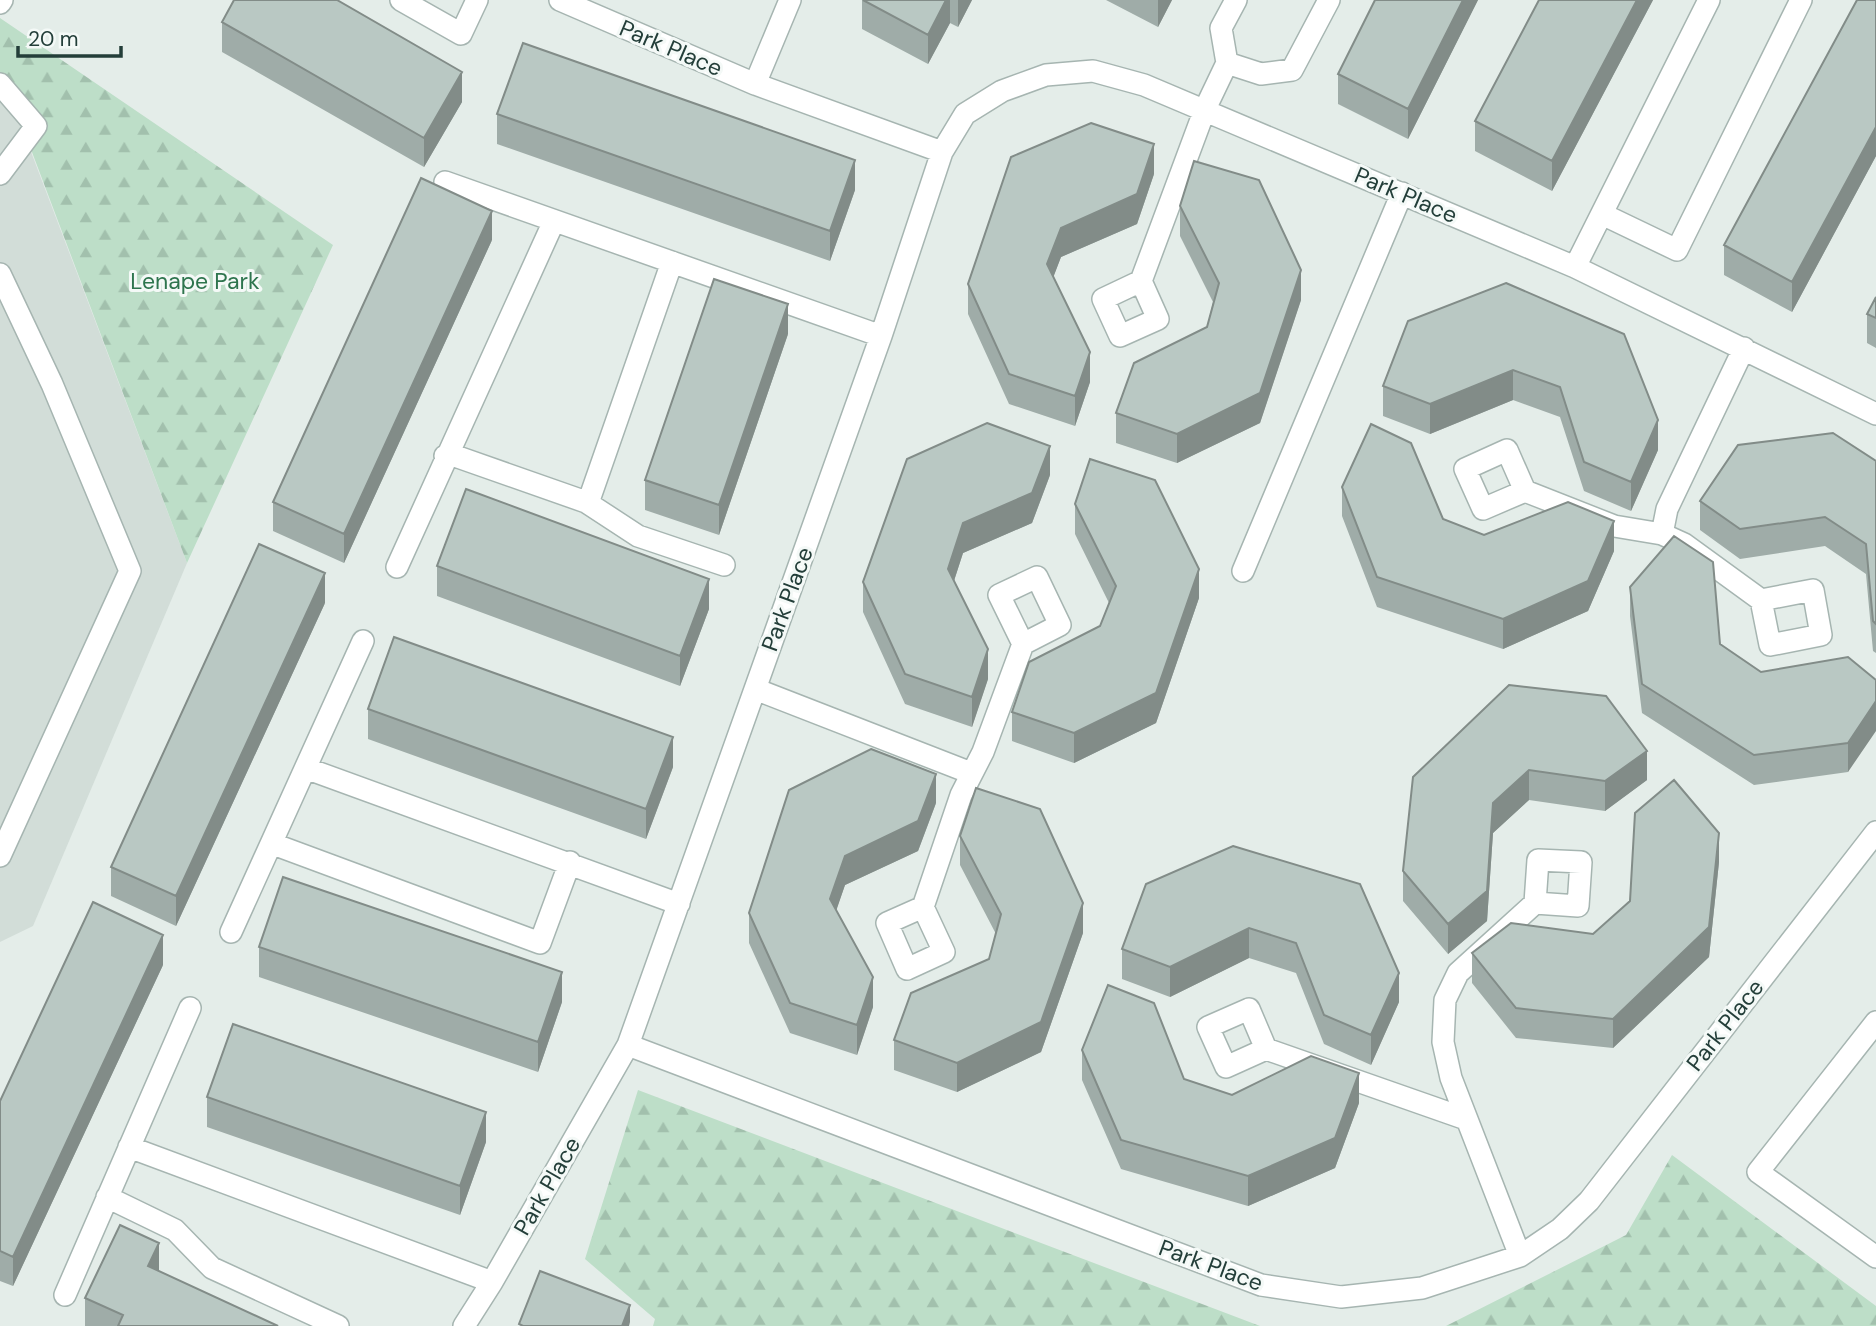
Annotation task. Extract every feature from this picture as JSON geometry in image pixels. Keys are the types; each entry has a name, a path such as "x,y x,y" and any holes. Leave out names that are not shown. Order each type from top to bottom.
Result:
{"street":[{"path":"401,0 461,34 477,0"},
{"name":"Park Place","path":"559,0 755,84 942,152"},
{"path":"755,84 790,0"},
{"path":"1141,281 1205,109 1227,64 1221,28 1236,0"},
{"path":"1227,64 1261,74 1292,70 1329,0"},
{"path":"1575,267 1709,0"},
{"path":"1602,214 1677,250 1801,0"},
{"name":"Park Place","path":"464,1326 628,1045 881,336 942,152 965,114 1002,92 1045,75 1093,71 1144,85 1575,267 1876,414"},
{"path":"0,84 36,126 0,174"},
{"path":"445,182 881,336"},
{"path":"1243,571 1402,193"},
{"path":"397,567 445,456 554,221"},
{"path":"589,503 672,262"},
{"path":"0,274 52,384 130,570 0,856"},
{"path":"1662,534 1667,509 1744,348"},
{"path":"445,456 467,460 589,503 638,536 724,565"},
{"path":"1525,491 1614,526 1662,534 1684,544 1761,600"},
{"path":"232,932 308,769 363,642"},
{"path":"923,906 971,773 983,752 1023,644"},
{"path":"755,689 971,773"},
{"path":"308,769 570,862 679,904"},
{"name":"Park Place","path":"628,1045 1261,1285 1341,1297 1422,1288 1520,1256 1560,1229 1589,1201 1876,832"},
{"path":"273,844 540,943 570,862"},
{"path":"1520,1256 1451,1078 1443,1042 1445,1000 1458,973 1535,904"},
{"path":"65,1295 190,1008"},
{"path":"1876,1022 1758,1172 1876,1257"},
{"path":"1266,1049 1466,1119"},
{"path":"129,1147 492,1282"},
{"path":"107,1197 175,1230 212,1268 338,1326"}],"shaded area":[{"path":"0,98 14,107 187,563 33,926 0,942"}],"green space":[{"name":"Lenape Park","path":"0,18 333,245 187,563 15,107 0,98"},
{"path":"638,1090 1260,1326 653,1326 655,1319 585,1259"},
{"path":"1672,1155 1876,1306 1876,1326 1446,1326 1626,1235"}],"building":[{"path":"234,0 337,0 462,72 424,138 222,22"},
{"path":"863,0 946,0 928,35"},
{"path":"1375,0 1463,0 1408,109 1338,74"},
{"path":"1539,0 1637,0 1552,161 1475,121"},
{"path":"1857,0 1876,0 1876,127 1792,282 1724,245"},
{"path":"523,43 855,160 830,231 497,114"},
{"path":"1091,123 1154,144 1137,194 1061,228 1047,264 1090,352 1075,396 1009,374 968,284 1011,157"},
{"path":"1194,161 1259,180 1301,270 1260,393 1177,434 1116,413 1134,363 1207,327 1219,283 1180,206"},
{"path":"421,178 492,211 344,534 273,502"},
{"path":"714,279 788,304 719,505 645,480"},
{"path":"1506,283 1624,334 1658,420 1631,482 1584,462 1560,387 1513,370 1430,404 1383,386 1408,321"},
{"path":"1876,297 1876,318 1867,314"},
{"path":"987,423 1050,446 1032,493 963,523 948,569 988,649 972,697 905,674 863,582 907,459"},
{"path":"1371,424 1411,443 1443,519 1484,535 1568,502 1614,521 1588,581 1503,619 1377,577 1342,487"},
{"path":"1833,433 1876,461 1876,624 1873,621 1866,544 1825,517 1740,529 1700,501 1738,445"},
{"path":"1090,459 1155,480 1199,569 1156,693 1074,733 1012,712 1029,662 1100,626 1116,586 1075,504"},
{"path":"466,489 709,579 680,656 437,566"},
{"path":"1674,536 1713,562 1720,644 1761,672 1848,657 1876,680 1876,701 1848,743 1754,755 1642,684 1630,587"},
{"path":"259,544 325,573 176,896 111,867"},
{"path":"394,637 673,737 646,809 368,709"},
{"path":"1509,685 1606,696 1647,751 1605,781 1529,770 1493,803 1487,891 1448,924 1403,871 1413,777"},
{"path":"871,749 936,774 918,821 845,856 830,899 873,977 857,1025 790,1003 749,913 789,790"},
{"path":"1674,780 1719,833 1709,927 1613,1019 1516,1008 1472,953 1511,923 1593,934 1630,901 1635,813"},
{"path":"976,788 1040,809 1083,903 1041,1022 957,1063 894,1040 911,993 989,959 1001,914 960,836"},
{"path":"1233,846 1360,884 1399,973 1371,1035 1324,1015 1296,943 1249,928 1170,967 1122,949 1146,884"},
{"path":"283,877 562,972 538,1042 259,947"},
{"path":"93,902 163,935 13,1257 0,1251 0,1101"},
{"path":"1108,985 1154,1003 1184,1079 1232,1095 1311,1056 1359,1073 1335,1138 1248,1176 1121,1140 1082,1050"},
{"path":"233,1024 486,1112 460,1186 207,1097"},
{"path":"120,1225 159,1243 148,1266 278,1326 118,1326 123,1315 85,1298"},
{"path":"540,1271 630,1305 622,1326 519,1324"}]}
